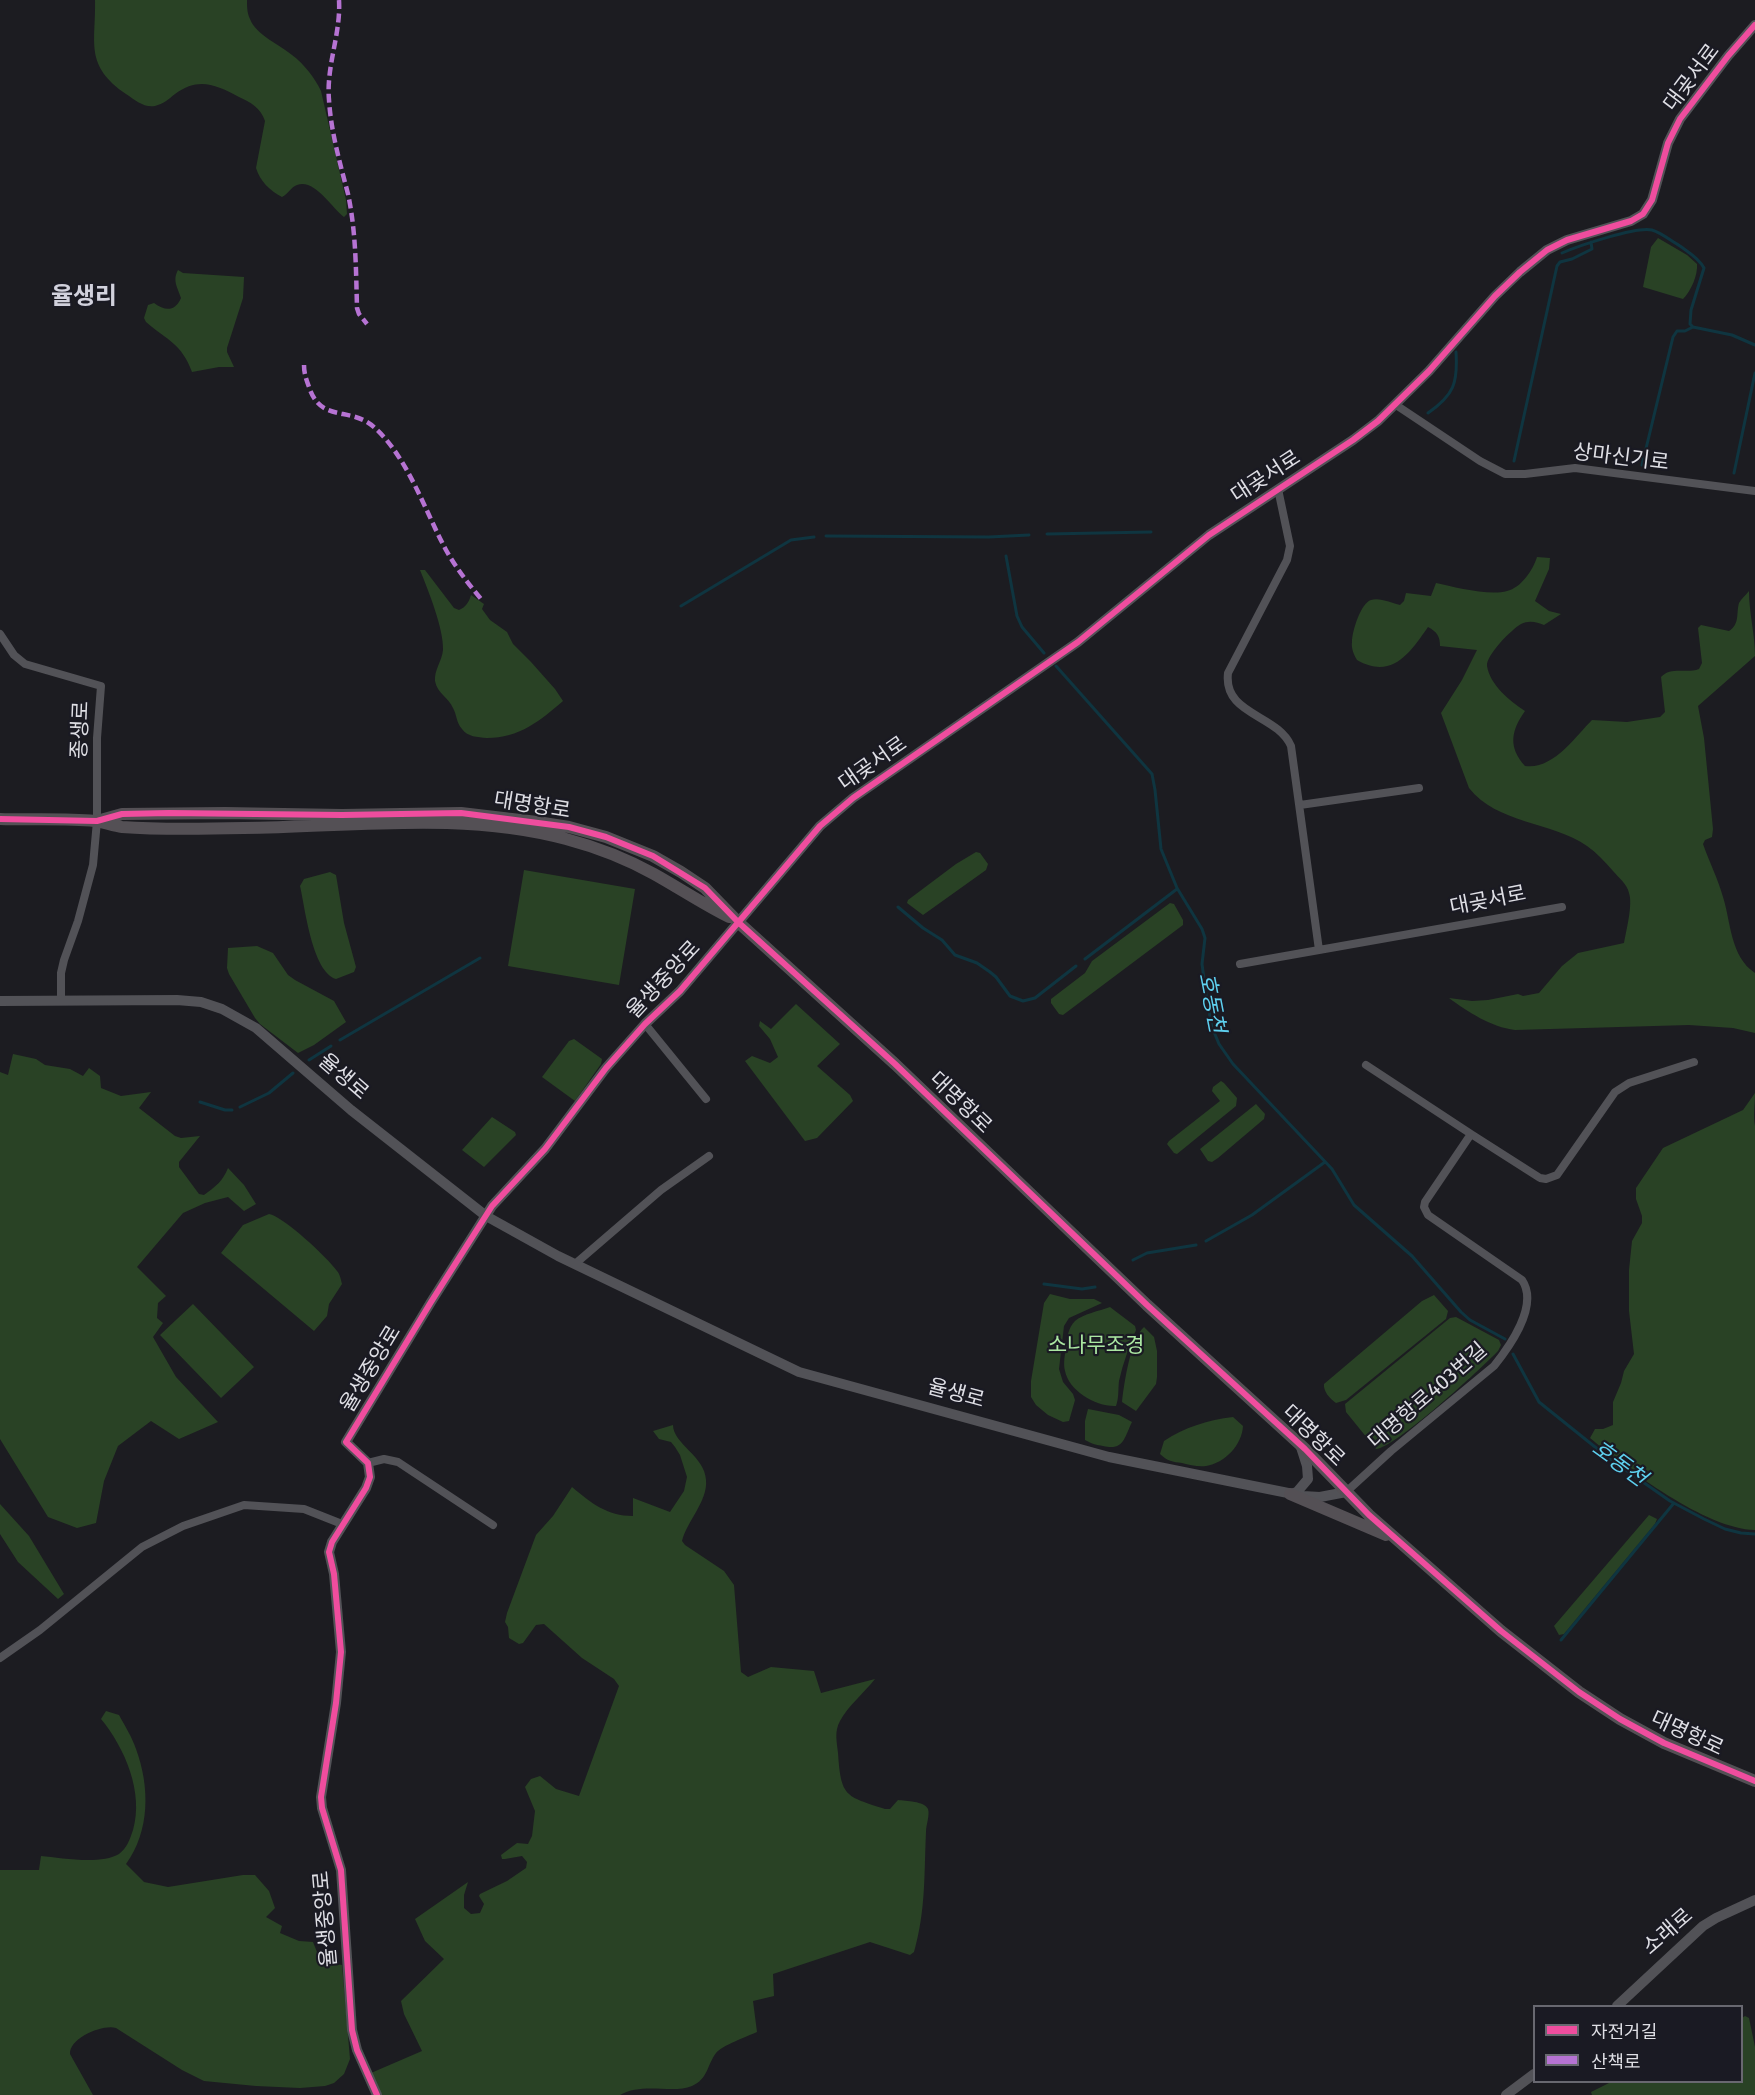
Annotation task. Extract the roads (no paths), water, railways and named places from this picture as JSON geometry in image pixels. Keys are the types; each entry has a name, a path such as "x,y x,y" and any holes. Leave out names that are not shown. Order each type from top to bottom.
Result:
{"main road":[{"name":"대명항로","path":"0,819 97,821 122,814 461,813 537,822 606,837 653,856 705,888 738,922 764,943 895,1064 1147,1305 1300,1444 1397,1540 1501,1631 1579,1692 1620,1719 1716,1767 1755,1781"},
{"path":"1290,1494 1397,1540"}],"street":[{"name":"대곶서로","path":"738,922 833,813 1065,652 1209,535 1378,421 1429,371 1495,296 1547,250 1567,240 1630,221 1643,214 1652,200 1668,143 1680,119 1755,25"},
{"name":"상마신기로","path":"1395,405 1480,461 1505,474 1515,475 1575,468 1755,491"},
{"name":"대곶서로","path":"1278,489 1290,546 1287,560 1228,673 1227,683 1230,695 1288,739 1295,767 1319,950 1562,906"},
{"name":"종생로","path":"0,634 14,655 25,664 101,686 97,738 97,821"},
{"path":"1300,805 1419,788"},
{"path":"61,1001 61,973 87,892 93,865 97,821"},
{"name":"율생중앙로","path":"376,2095 357,2050 352,2030 341,1870 322,1808 321,1797 333,1730 341,1652 334,1574 329,1552 332,1542 366,1488 370,1477 368,1463 346,1442 492,1206 545,1149 606,1068 645,1024 680,991 738,922"},
{"path":"1240,964 1319,950"},
{"name":"율생로","path":"0,1001 177,1000 201,1002 231,1013 256,1028 351,1110 486,1216 574,1264 799,1372 1109,1457 1290,1494 1320,1497 1346,1492"},
{"path":"645,1024 706,1099"},
{"path":"1366,1065 1540,1178 1552,1178 1557,1175 1614,1092 1646,1076 1694,1062"},
{"name":"대명항로403번길","path":"1346,1492 1391,1451 1494,1366 1511,1343 1520,1324 1528,1295 1527,1287 1522,1280 1428,1215 1424,1207 1425,1202 1471,1134"},
{"path":"574,1264 662,1190 709,1156"},
{"path":"1290,1494 1297,1492 1308,1479 1307,1466 1300,1444"},
{"path":"368,1463 384,1459 398,1462 493,1525"},
{"path":"0,1658 40,1630 142,1547 183,1526 244,1505 304,1509 342,1524"},
{"name":"소래로","path":"1619,2005 1703,1926 1755,1900"},
{"path":"1506,2095 1533,2075"}],"waterway":[{"path":"1562,253 1634,231 1652,230 1659,233 1693,256 1704,268 1691,310 1690,324 1693,327 1732,335 1755,345"},
{"path":"1514,461 1557,266 1560,262 1592,249 1591,242"},
{"path":"1642,465 1673,337 1677,331 1685,331 1693,327"},
{"path":"1428,413 1449,394 1455,380 1456,352"},
{"path":"1734,473 1755,373"},
{"path":"1047,534 1151,532"},
{"path":"826,536 989,537 1029,535"},
{"path":"681,606 791,540 814,537"},
{"name":"호동천","path":"1006,556 1017,616 1022,627 1044,653"},
{"name":"호동천","path":"1056,666 1152,774 1161,849 1177,888 1205,938 1202,964 1212,1027 1219,1044 1233,1064 1332,1169 1354,1205 1412,1256 1470,1320 1505,1339"},
{"path":"1085,959 1177,889"},
{"path":"898,907 923,928 942,940 955,955 977,963 996,977 1010,996 1023,1001 1035,998 1076,966"},
{"path":"340,1040 480,958"},
{"path":"309,1060 331,1046"},
{"path":"240,1107 269,1093 293,1073"},
{"path":"200,1102 232,1110"},
{"path":"1206,1241 1252,1215 1325,1162"},
{"path":"1133,1260 1147,1253 1196,1245"},
{"path":"1044,1284 1082,1289 1095,1287"},
{"name":"호동천","path":"1513,1354 1539,1402 1610,1459 1670,1501 1704,1519 1725,1529 1755,1534"},
{"path":"1561,1640 1674,1503"}],"district":[{"name":"율생리","path":"84,297"}],"park label":[{"name":"소나무조경","path":"1096,1346"}]}
